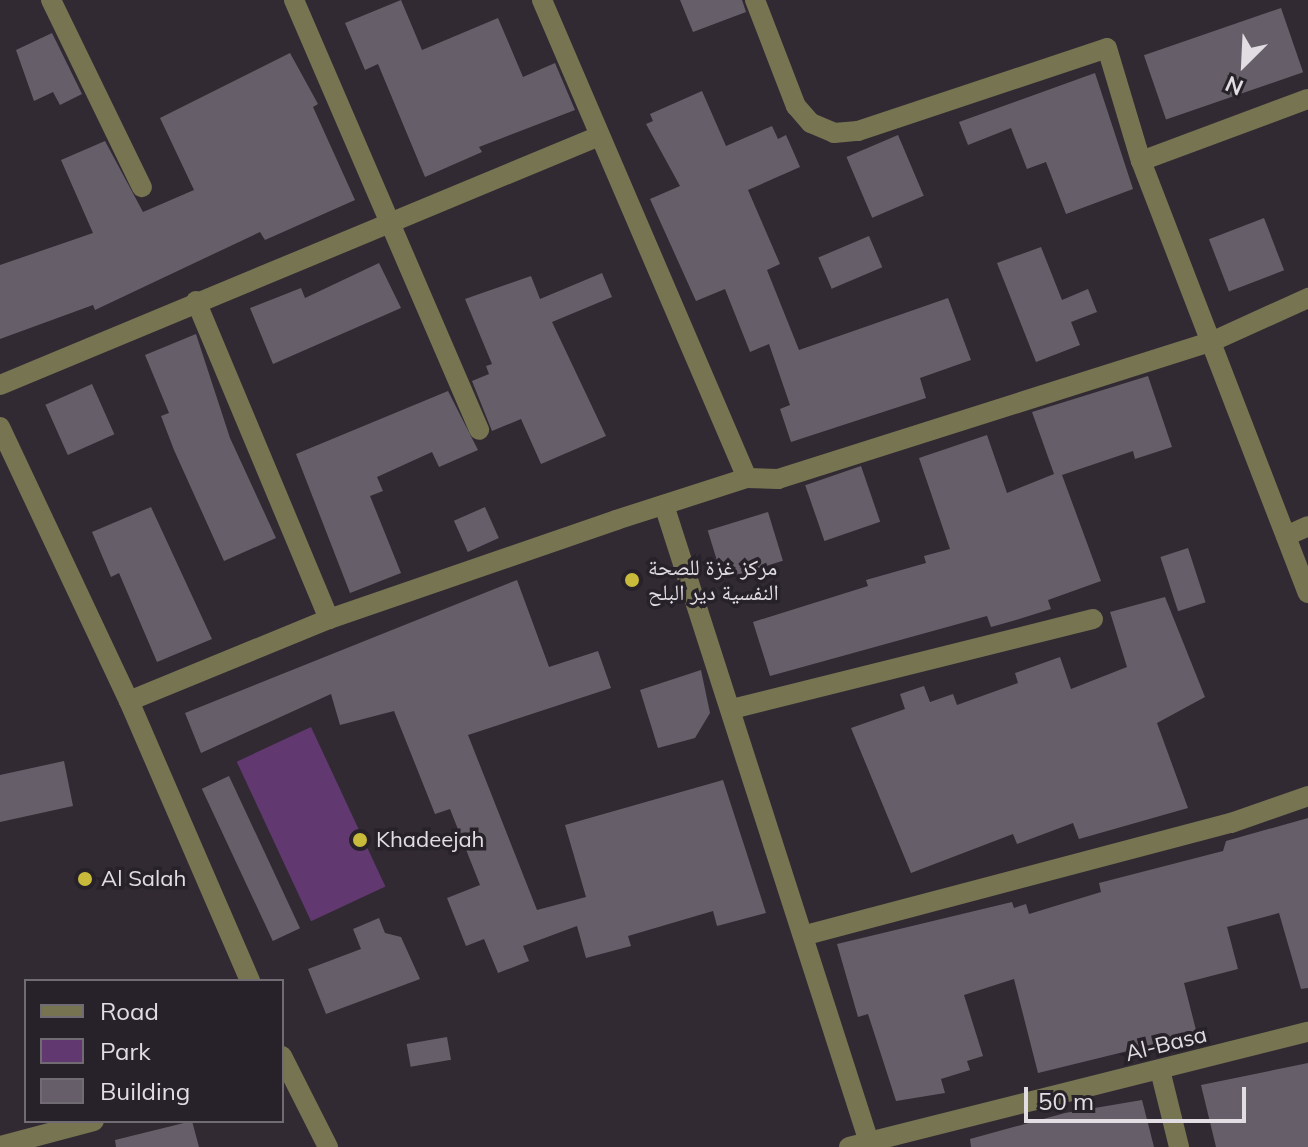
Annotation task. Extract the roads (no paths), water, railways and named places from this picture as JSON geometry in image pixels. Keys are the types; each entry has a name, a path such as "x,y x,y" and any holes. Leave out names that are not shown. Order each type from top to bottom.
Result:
{"street":[{"path":"51,0 142,187"},
{"path":"294,0 391,219 479,430"},
{"path":"542,0 747,478"},
{"path":"755,0 796,106 821,129 858,131 1107,48 1141,161 1308,593"},
{"path":"1141,161 1308,99"},
{"path":"0,385 391,219 599,136"},
{"path":"129,701 329,619 747,478 778,479 1211,342 1308,298"},
{"path":"196,301 329,619"},
{"path":"0,427 129,701 249,979"},
{"path":"664,505 806,935 859,1145"},
{"path":"1286,536 1308,526"},
{"path":"732,709 1093,619"},
{"path":"806,935 1231,823 1308,796"},
{"name":"Al-Basa","path":"859,1145 1308,1032"},
{"path":"284,1066 328,1147"},
{"path":"1160,1070 1179,1147"},
{"path":"0,1146 86,1123"}],"place":[{"name":"مركز غزة للصحة النفسية دير البلح","path":"632,580"},
{"name":"Khadeejah","path":"360,840"},
{"name":"Al Salah","path":"85,879"}]}
